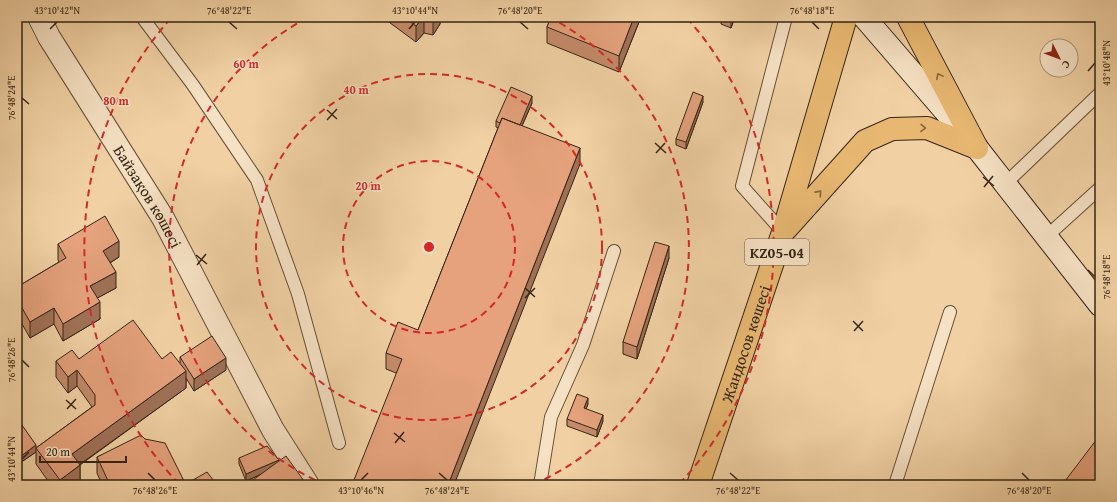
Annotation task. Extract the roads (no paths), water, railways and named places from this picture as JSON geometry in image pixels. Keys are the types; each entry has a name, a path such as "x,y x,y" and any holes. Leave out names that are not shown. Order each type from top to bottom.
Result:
{"main road":[{"name":"Жандосов көшесі","path":"698,485 783,232 846,17"},
{"path":"908,17 977,148"},
{"path":"783,232 865,141 892,129 927,128 977,148"}],"street":[{"name":"Байзақов көшесі","path":"39,17 53,43 164,218 274,430 308,485"},
{"path":"864,17 977,148 1100,305"}],"lane":[{"path":"783,232 742,186 786,17"},
{"path":"146,20 257,180 298,294 339,443"},
{"path":"1005,184 1100,93"},
{"path":"1046,237 1100,188"},
{"path":"540,485 551,417 583,345 614,251"},
{"path":"895,485 950,312"}]}
